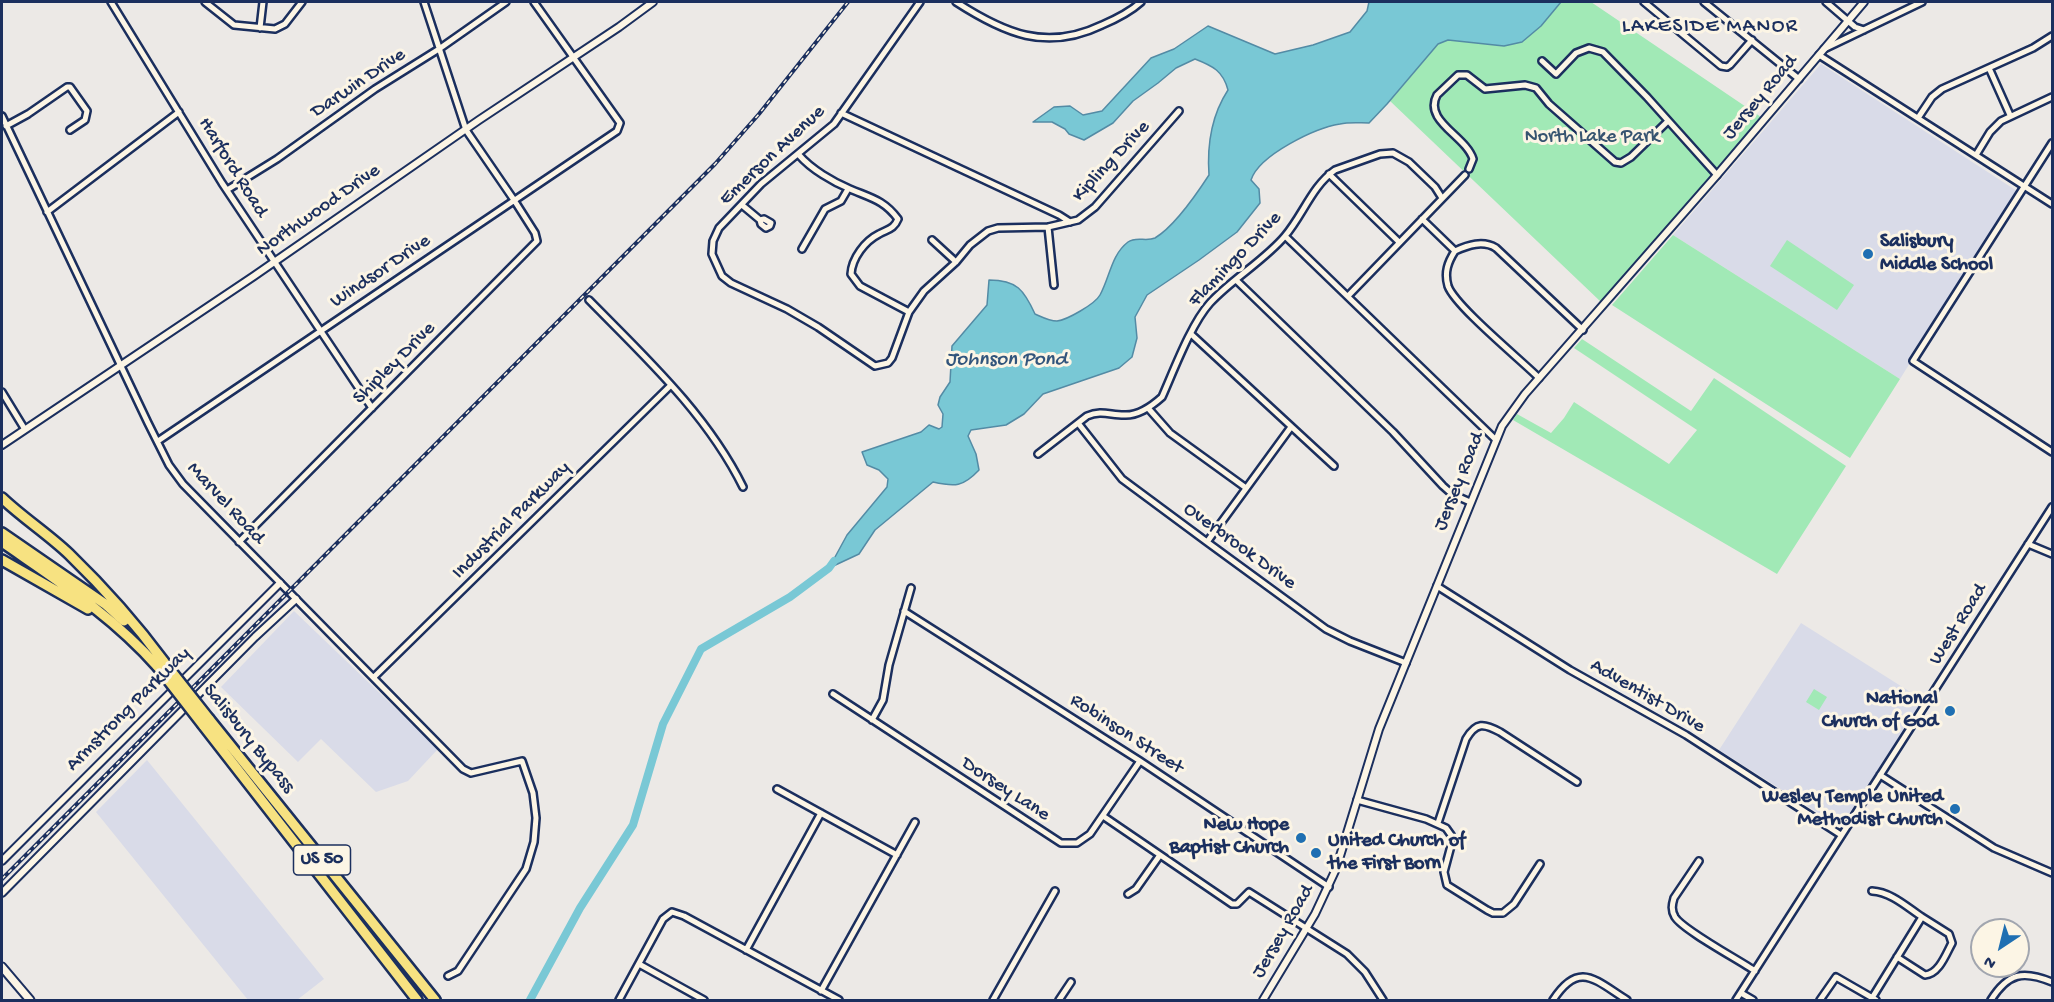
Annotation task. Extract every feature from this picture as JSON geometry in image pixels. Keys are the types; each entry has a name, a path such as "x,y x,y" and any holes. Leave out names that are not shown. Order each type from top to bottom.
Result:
{"highway":[{"path":"2,498 83,568 146,638 161,664"},
{"name":"Salisbury Bypass","path":"2,533 105,604 134,630 417,1000"},
{"name":"Salisbury Bypass","path":"2,542 116,624 161,664"},
{"path":"2,560 98,615 161,664"},
{"name":"Salisbury Bypass","path":"206,722 435,1000"}],"main road":[{"path":"2,967 30,1000"}],"street":[{"name":"Harford Road","path":"111,2 273,262 372,408"},
{"path":"205,2 234,25 260,28 280,28 302,2"},
{"path":"260,28 263,2"},
{"name":"Shipley Drive","path":"239,542 535,245 537,238 535,233 465,130 424,2"},
{"name":"Darwin Drive","path":"227,190 277,159 375,89 439,49 506,2"},
{"path":"534,2 574,56"},
{"name":"Northwood Drive","path":"2,445 653,2"},
{"name":"Emerson Avenue","path":"880,366 875,366 826,332 787,309 741,288 722,276 712,254 713,241 719,228 761,184 834,124 920,2"},
{"path":"956,2 1003,28 1051,39 1065,39 1098,27 1124,15 1141,2"},
{"path":"1644,2 1721,66 1727,67 1752,40"},
{"path":"1704,2 1799,79"},
{"path":"1826,2 1855,27 1864,30"},
{"name":"Jersey Road","path":"1263,1000 1329,887 1379,729 1495,439 1508,416 1864,2"},
{"path":"1922,2 1821,52 1918,118 2052,204"},
{"path":"1918,118 1937,92 1950,84 2033,48 2052,36"},
{"path":"1542,61 1556,74 1576,53 1589,48 1603,52 1717,175"},
{"name":"Windsor Drive","path":"158,441 607,138 619,127 620,123 574,56"},
{"path":"1989,68 2010,115"},
{"path":"1469,169 1473,159 1469,150 1439,119 1434,110 1437,95 1458,75 1467,75 1485,89 1525,85 1536,88 1549,104 1615,162 1621,163 1631,157 1668,121"},
{"path":"6,126 70,87 87,111 85,120 70,130"},
{"path":"1976,155 1995,126 2010,115 2052,97"},
{"name":"Kipling Drive","path":"880,366 888,363 892,358 909,312 924,291 956,262 970,245 988,231 998,228 1048,227 1078,220 1095,207 1179,111"},
{"path":"46,212 179,112"},
{"path":"841,113 1059,214 1071,222"},
{"name":"Marvel Road","path":"2,116 120,365 170,465 183,484 463,769 471,773 522,761 533,793 536,818 534,842 526,869 458,971 448,976"},
{"path":"2052,146 1913,361 2052,452"},
{"name":"Flamingo Drive","path":"1148,408 1162,397 1191,334 1209,304 1286,236 1329,174 1345,165 1380,154 1393,153 1409,162 1435,187 1442,198"},
{"path":"799,154 811,167 848,189 876,199 890,208 898,219 891,229 879,234 863,247 855,259 851,274 860,286 909,312"},
{"path":"1329,174 1399,242"},
{"path":"1348,296 1465,175"},
{"path":"802,249 825,209 841,201 848,189"},
{"path":"742,205 760,220"},
{"path":"1422,219 1455,251"},
{"path":"1048,227 1054,285"},
{"path":"1286,236 1495,439"},
{"path":"932,240 956,262"},
{"path":"1539,378 1451,291 1446,268 1455,251 1477,244 1486,244 1496,248 1583,330"},
{"path":"1236,280 1393,432 1443,486 1470,502"},
{"path":"589,300 671,385 732,464 743,487"},
{"path":"1191,334 1334,466"},
{"name":"Industrial Parkway","path":"374,677 671,385"},
{"path":"2,392 24,428"},
{"path":"1038,454 1093,413 1105,412 1129,416 1148,408 1170,433 1246,488"},
{"name":"Overbrook Drive","path":"1078,423 1122,479 1207,542 1326,629 1406,663"},
{"path":"1207,542 1291,427"},
{"name":"West Road","path":"1736,1000 2052,507"},
{"path":"2028,544 2052,554"},
{"name":"Armstrong Parkway","path":"2,861 280,583"},
{"name":"Adventist Drive","path":"1437,586 1570,670 1678,730 1841,835"},
{"path":"872,720 883,700 886,678 911,588"},
{"path":"2,893 255,637 296,599"},
{"name":"Robinson Street","path":"904,611 1140,761 1329,887"},
{"name":"Dorsey Lane","path":"833,694 1057,841 1072,844 1082,841 1090,834 1140,761"},
{"path":"1438,823 1466,739 1473,728 1478,726 1489,726 1500,732 1577,782"},
{"path":"1880,776 1994,848 2052,873"},
{"path":"777,789 897,855"},
{"path":"1357,800 1438,823 1449,831 1452,846 1444,872 1447,885 1493,914 1503,913 1510,908 1540,864"},
{"path":"746,950 821,813"},
{"path":"1103,816 1232,904 1237,904 1249,892 1353,959 1370,979 1383,1000"},
{"path":"821,991 915,822"},
{"path":"1128,894 1136,889 1160,855"},
{"path":"1699,861 1674,898 1672,905 1674,915 1689,929 1755,971"},
{"path":"993,1000 1055,891"},
{"path":"1872,891 1891,897 1949,934 1952,939 1952,943 1932,974 1925,975 1897,957"},
{"path":"619,1000 667,915 675,912 839,1000"},
{"path":"1820,1000 1836,977 1874,999 1922,917"},
{"path":"639,964 704,1000"},
{"path":"1991,1000 2002,985 2018,975 2032,975 2052,982"},
{"path":"1553,1000 1567,982 1584,976 1601,983 1627,1000"},
{"path":"1059,1000 1071,982"},
{"path":"1742,993 1753,1000"}],"shaded area":[{"name":"Salisbury Middle School","path":"1821,64 2017,191 1900,379 1673,235"},
{"path":"294,611 438,749 408,781 376,792 321,739 298,762 221,687"},
{"path":"1801,623 1923,700 1842,828 1719,750"},
{"path":"147,760 324,979 297,1000 248,1000 96,812"}],"green space":[{"name":"North Lake Park","path":"1561,2 1591,2 1761,117 1601,302 1390,101 1438,44 1448,40 1504,46 1522,42 1541,26"},
{"path":"1673,235 1900,379 1850,458 1612,305"},
{"path":"1787,240 1854,285 1837,310 1770,266"},
{"path":"1582,339 1691,411 1714,378 1846,466 1777,574 1513,420 1517,414 1551,433 1574,402 1669,464 1697,430 1574,348"},
{"path":"1814,689 1827,697 1819,710 1806,702"}],"water":[{"name":"Johnson Pond","path":"1369,2 1561,2 1541,26 1522,42 1504,46 1448,40 1438,44 1369,123 1347,123 1329,127 1303,137 1276,152 1256,171 1251,180 1259,189 1260,203 1237,232 1147,295 1135,317 1137,338 1132,357 1119,368 1043,394 1024,414 1006,425 971,430 968,436 976,454 979,470 973,476 963,483 953,485 933,482 875,530 859,554 829,568 847,535 887,487 888,479 879,470 867,465 862,452 921,432 929,425 939,429 942,427 943,414 938,405 940,397 950,382 952,346 987,305 989,280 1013,284 1023,293 1035,314 1051,320 1067,318 1093,303 1100,295 1114,260 1122,247 1131,240 1152,239 1163,233 1185,210 1209,175 1211,131 1228,90 1223,78 1216,70 1195,59 1176,68 1133,101 1113,123 1084,140 1069,134 1052,122 1033,122 1054,107 1070,106 1083,115 1102,111 1151,58 1174,49 1208,26 1275,54 1313,45 1350,32 1367,11"}],"waterway":[{"path":"530,1000 580,908 633,825 663,724 701,649 790,597 829,568 834,561"}],"railway":[{"path":"2,879 715,164 759,114 848,2"}],"place":[{"name":"Salisbury Middle School","path":"1868,254"},
{"name":"National Church of God","path":"1950,711"},
{"name":"Wesley Temple United Methodist Church","path":"1955,809"},
{"name":"New Hope Baptist Church","path":"1301,838"},
{"name":"United Church of the First Born","path":"1316,853"}],"district":[{"name":"LAKESIDE MANOR","path":"1710,28"}]}
